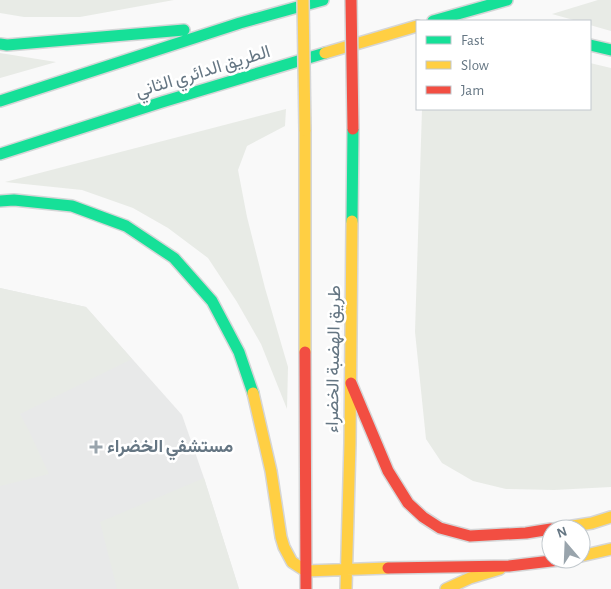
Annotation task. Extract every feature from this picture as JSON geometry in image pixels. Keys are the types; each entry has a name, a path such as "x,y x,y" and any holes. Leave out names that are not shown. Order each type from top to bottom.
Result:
{"main road":[{"name":"طريق الهضبة الخضراء","path":"303,0 306,589"},
{"name":"الطريق الدائري الثاني","path":"0,100 240,23 323,0"},
{"name":"طريق الهضبة الخضراء","path":"346,589 351,383 353,129 351,0"},
{"path":"437,20 507,0"},
{"path":"0,44 7,45 163,32 240,23"},
{"name":"الطريق الدائري الثاني","path":"0,154 162,102 416,26"},
{"path":"591,45 611,50"},
{"path":"0,201 14,200 72,206 126,226 174,258 212,301 239,352 252,393 271,471 281,537 292,562 306,571 346,568 509,566 541,562"},
{"path":"351,383 388,471 408,503 423,516 440,528 470,536 541,531"},
{"path":"591,523 611,517"},
{"path":"591,554 611,550"},
{"path":"446,589 470,578 509,566"}],"shaded area":[{"path":"0,0 174,0 80,17 24,17 0,13"},
{"path":"598,0 611,0 611,31 591,25 591,20 573,20 552,14"},
{"path":"0,53 56,62 0,78"},
{"path":"591,63 611,68 611,487 554,490 506,489 473,481 442,463 426,439 415,332 422,110 591,110"},
{"path":"286,109 285,126 247,146 238,170 247,217 265,288 288,367 287,409 261,344 237,302 208,258 168,228 133,208 82,190 5,182"},
{"name":"مستشفي الخضراء","path":"0,288 86,307 182,415 239,589 0,589"},
{"path":"0,288 86,307 132,359 20,414 49,474 0,486"},
{"path":"204,478 239,589 117,589 100,522"}],"traffic: fast":[{"path":"0,101 240,23 323,0"},
{"path":"437,20 507,0"},
{"path":"0,44 7,45 184,30"},
{"path":"591,45 611,50"},
{"path":"0,154 162,102 325,53"},
{"path":"352,221 353,129"},
{"path":"0,201 14,200 72,206 126,226 174,258 212,301 239,352 253,393"}],"traffic: slow":[{"path":"303,0 305,130"},
{"path":"325,53 416,26"},
{"path":"305,130 305,352"},
{"path":"346,589 350,443 352,221"},
{"path":"253,393 271,471 281,537 292,562 306,571 388,568"},
{"path":"591,523 611,517"},
{"path":"591,554 611,549"},
{"path":"446,589 470,578 500,569"}],"traffic: jam":[{"path":"351,0 353,129"},
{"path":"305,352 306,589"},
{"path":"351,383 388,471 408,503 423,517 440,528 470,536 541,531"},
{"path":"388,568 509,566 541,562"}],"place":[{"name":"مستشفي الخضراء","path":"96,447"}]}
